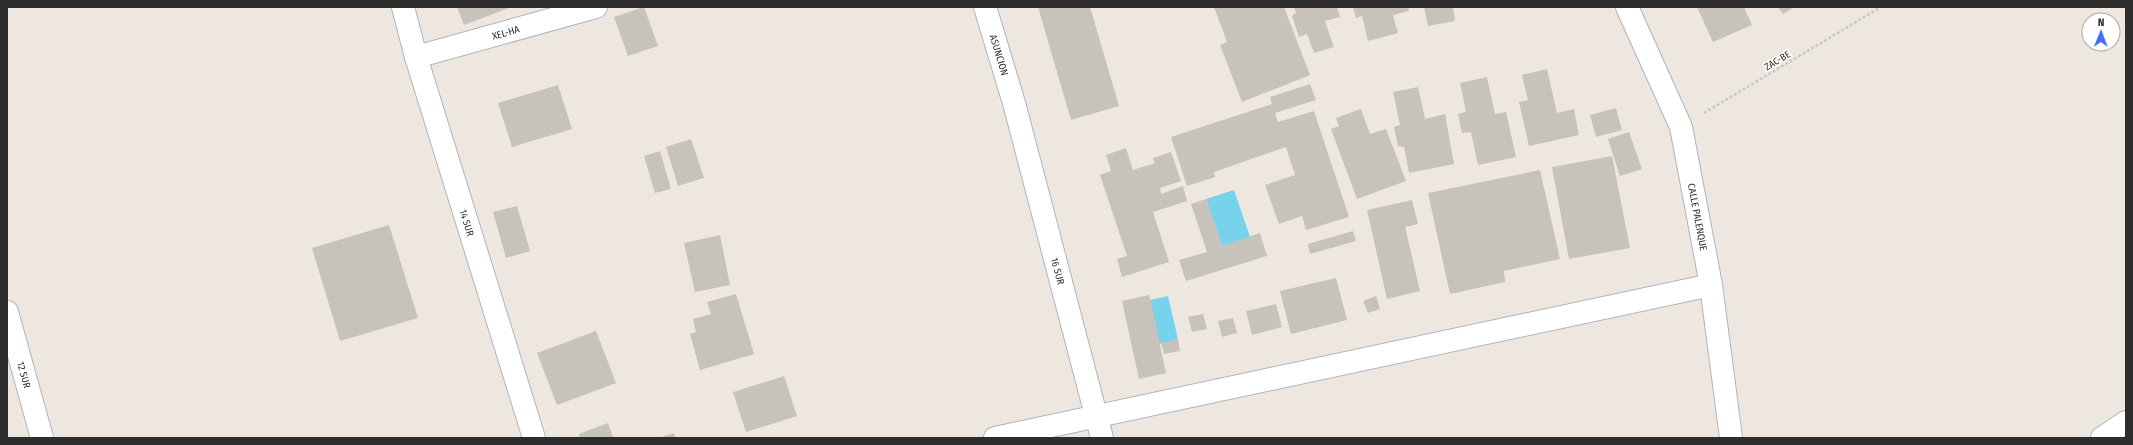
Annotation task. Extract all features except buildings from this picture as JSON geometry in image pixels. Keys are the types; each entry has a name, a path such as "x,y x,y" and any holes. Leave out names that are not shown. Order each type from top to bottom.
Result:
{"street":[{"name":"14 SUR","path":"403,7 416,57 534,438"},
{"name":"XEL-HA","path":"416,57 596,7"},
{"name":"ASUNCION","path":"985,7 1014,104"},
{"name":"CALLE PALENQUE","path":"1627,7 1681,127 1711,285 1731,438"},
{"name":"16 SUR","path":"1014,104 1102,438"},
{"path":"995,438 1711,285"},
{"name":"12 SUR","path":"7,312 42,438"},
{"path":"2102,438 2126,422"}],"path":[{"name":"ZAC-BE","path":"1681,127 1881,7"}],"water":[{"path":"1234,190 1250,237 1222,246 1206,199"},
{"path":"1168,296 1178,339 1159,344 1150,300"}]}
